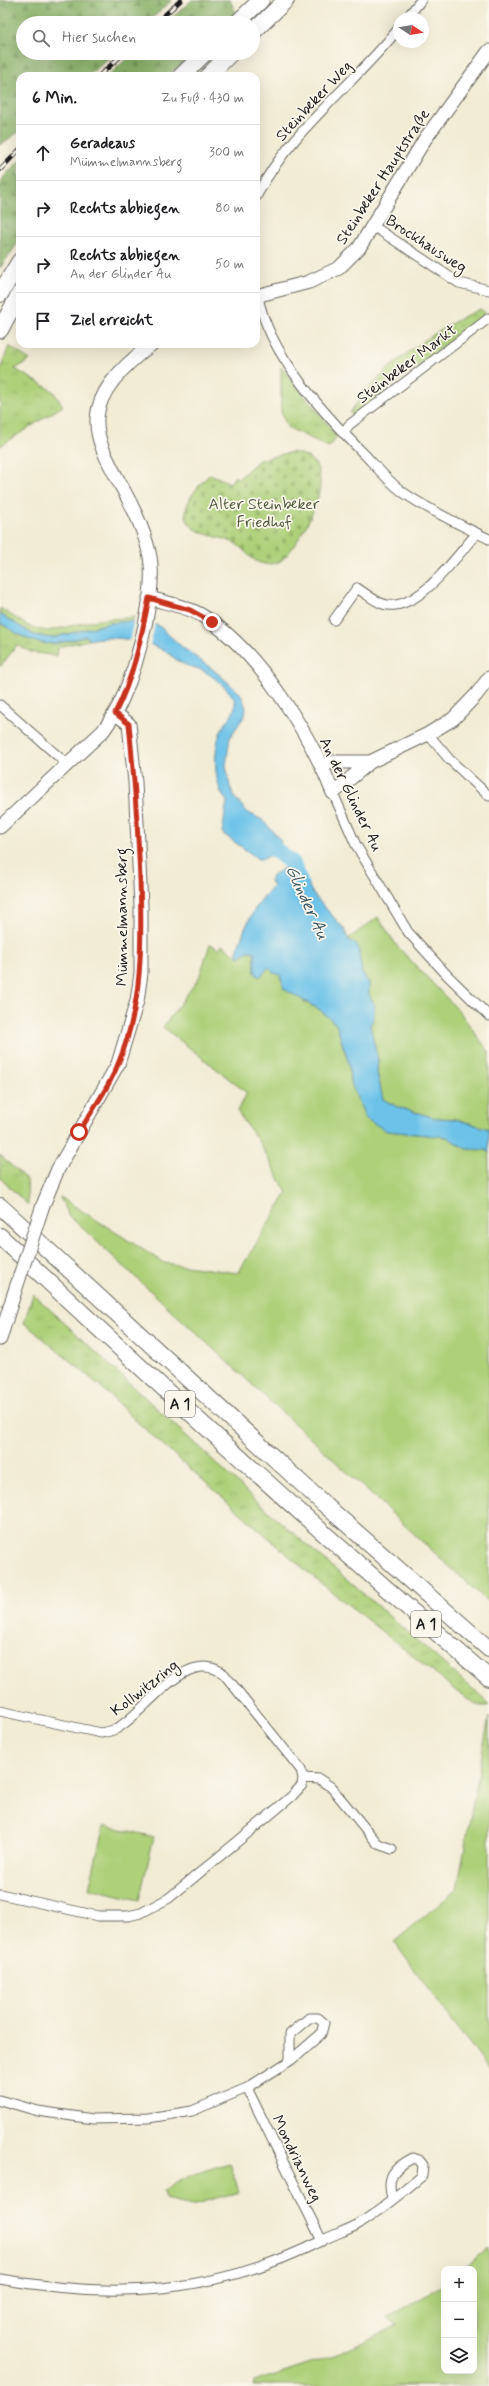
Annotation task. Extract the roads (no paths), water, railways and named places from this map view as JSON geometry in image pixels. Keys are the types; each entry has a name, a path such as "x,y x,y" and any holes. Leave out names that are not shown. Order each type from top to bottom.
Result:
{"highway":[{"path":"244,16 261,0"},
{"path":"260,25 286,0"},
{"path":"185,72 198,60"},
{"path":"212,72 224,60"},
{"path":"0,294 16,268"},
{"path":"0,330 16,300"},
{"name":"A 1","path":"0,1206 324,1504 489,1649"},
{"name":"A 1","path":"0,1236 169,1394 363,1569 489,1678"}],"street":[{"path":"412,12 421,0"},
{"name":"Steinbeker Weg","path":"260,190 278,159 301,132 386,45 393,36"},
{"name":"Steinbeker Hauptstraße","path":"260,295 310,282 339,268 359,248 425,139 489,51"},
{"name":"Brockhausweg","path":"373,226 459,283 489,290"},
{"path":"260,309 291,369 313,399 343,433 403,492 489,539"},
{"name":"Steinbeker Markt","path":"343,433 350,425 489,318"},
{"path":"0,827 103,731 115,713 130,681 139,648 149,598 151,564 146,540 135,511 100,443 96,423 97,410 106,389 122,371 148,348"},
{"path":"334,620 357,588 384,604 399,605 416,598 426,590 477,533"},
{"name":"An der Glinder Au","path":"149,598 199,614 222,629 244,649 284,703 322,765 356,846 408,932 446,975 489,1016"},
{"path":"333,793 370,762 428,734 453,719 476,695 489,678"},
{"path":"0,705 68,765"},
{"name":"Mümmelmannsberg","path":"0,1339 43,1205 58,1169 118,1064 137,1001 141,940 135,782 129,724 115,713"},
{"path":"428,734 449,759 489,796"},
{"path":"322,765 333,762 370,762"},
{"name":"Kollwitzring","path":"0,1710 101,1733 116,1728 182,1674 195,1667 214,1667 224,1674 301,1770 303,1778"},
{"path":"0,1894 98,1916 128,1916 141,1913 169,1898 254,1828 292,1796 302,1785 303,1778 319,1779 330,1787 378,1844 392,1849"},
{"path":"0,2100 38,2111 93,2119 148,2118 192,2111 247,2088 290,2059 321,2034 324,2024 318,2018 310,2018 290,2034 290,2059"},
{"name":"Mondrianweg","path":"247,2088 322,2241"},
{"path":"0,2279 62,2289 107,2292 176,2287 250,2271 322,2241 358,2224 392,2199 422,2176 423,2165 419,2160 413,2158 403,2163 392,2174 388,2187 392,2199"}],"water":[{"path":"0,614 34,635 52,638 110,623 131,621 158,625 182,647 215,671 241,694 246,708 245,715 230,737 226,765 230,787 236,799 247,812 264,821 281,841 279,846 280,849 264,859 258,859 222,833 227,801 222,795 219,787 216,757 218,739 235,706 234,698 227,689 207,673 183,664 152,645 120,638 89,640 86,636 60,643 41,643 23,637 0,623"},
{"path":"296,861 313,894 345,930 348,939 358,946 362,973 369,983 369,995 375,1005 373,1020 370,1025 378,1060 377,1072 383,1099 397,1107 436,1118 455,1119 489,1129 489,1153 486,1150 466,1149 447,1137 387,1131 366,1119 350,1081 349,1064 336,1024 320,1010 284,989 280,975 274,973 269,967 260,977 255,973 255,952 248,951 239,957 236,955 250,918 260,901 273,887 270,881 273,874"}],"waterway":[{"name":"Glinder Au","path":"261,838 292,863 300,884"}],"railway":[{"path":"164,16 181,0"},
{"path":"103,72 116,60"},
{"path":"0,170 16,153"}],"park label":[{"name":"Alter Steinbeker Friedhof","path":"264,512"}]}
